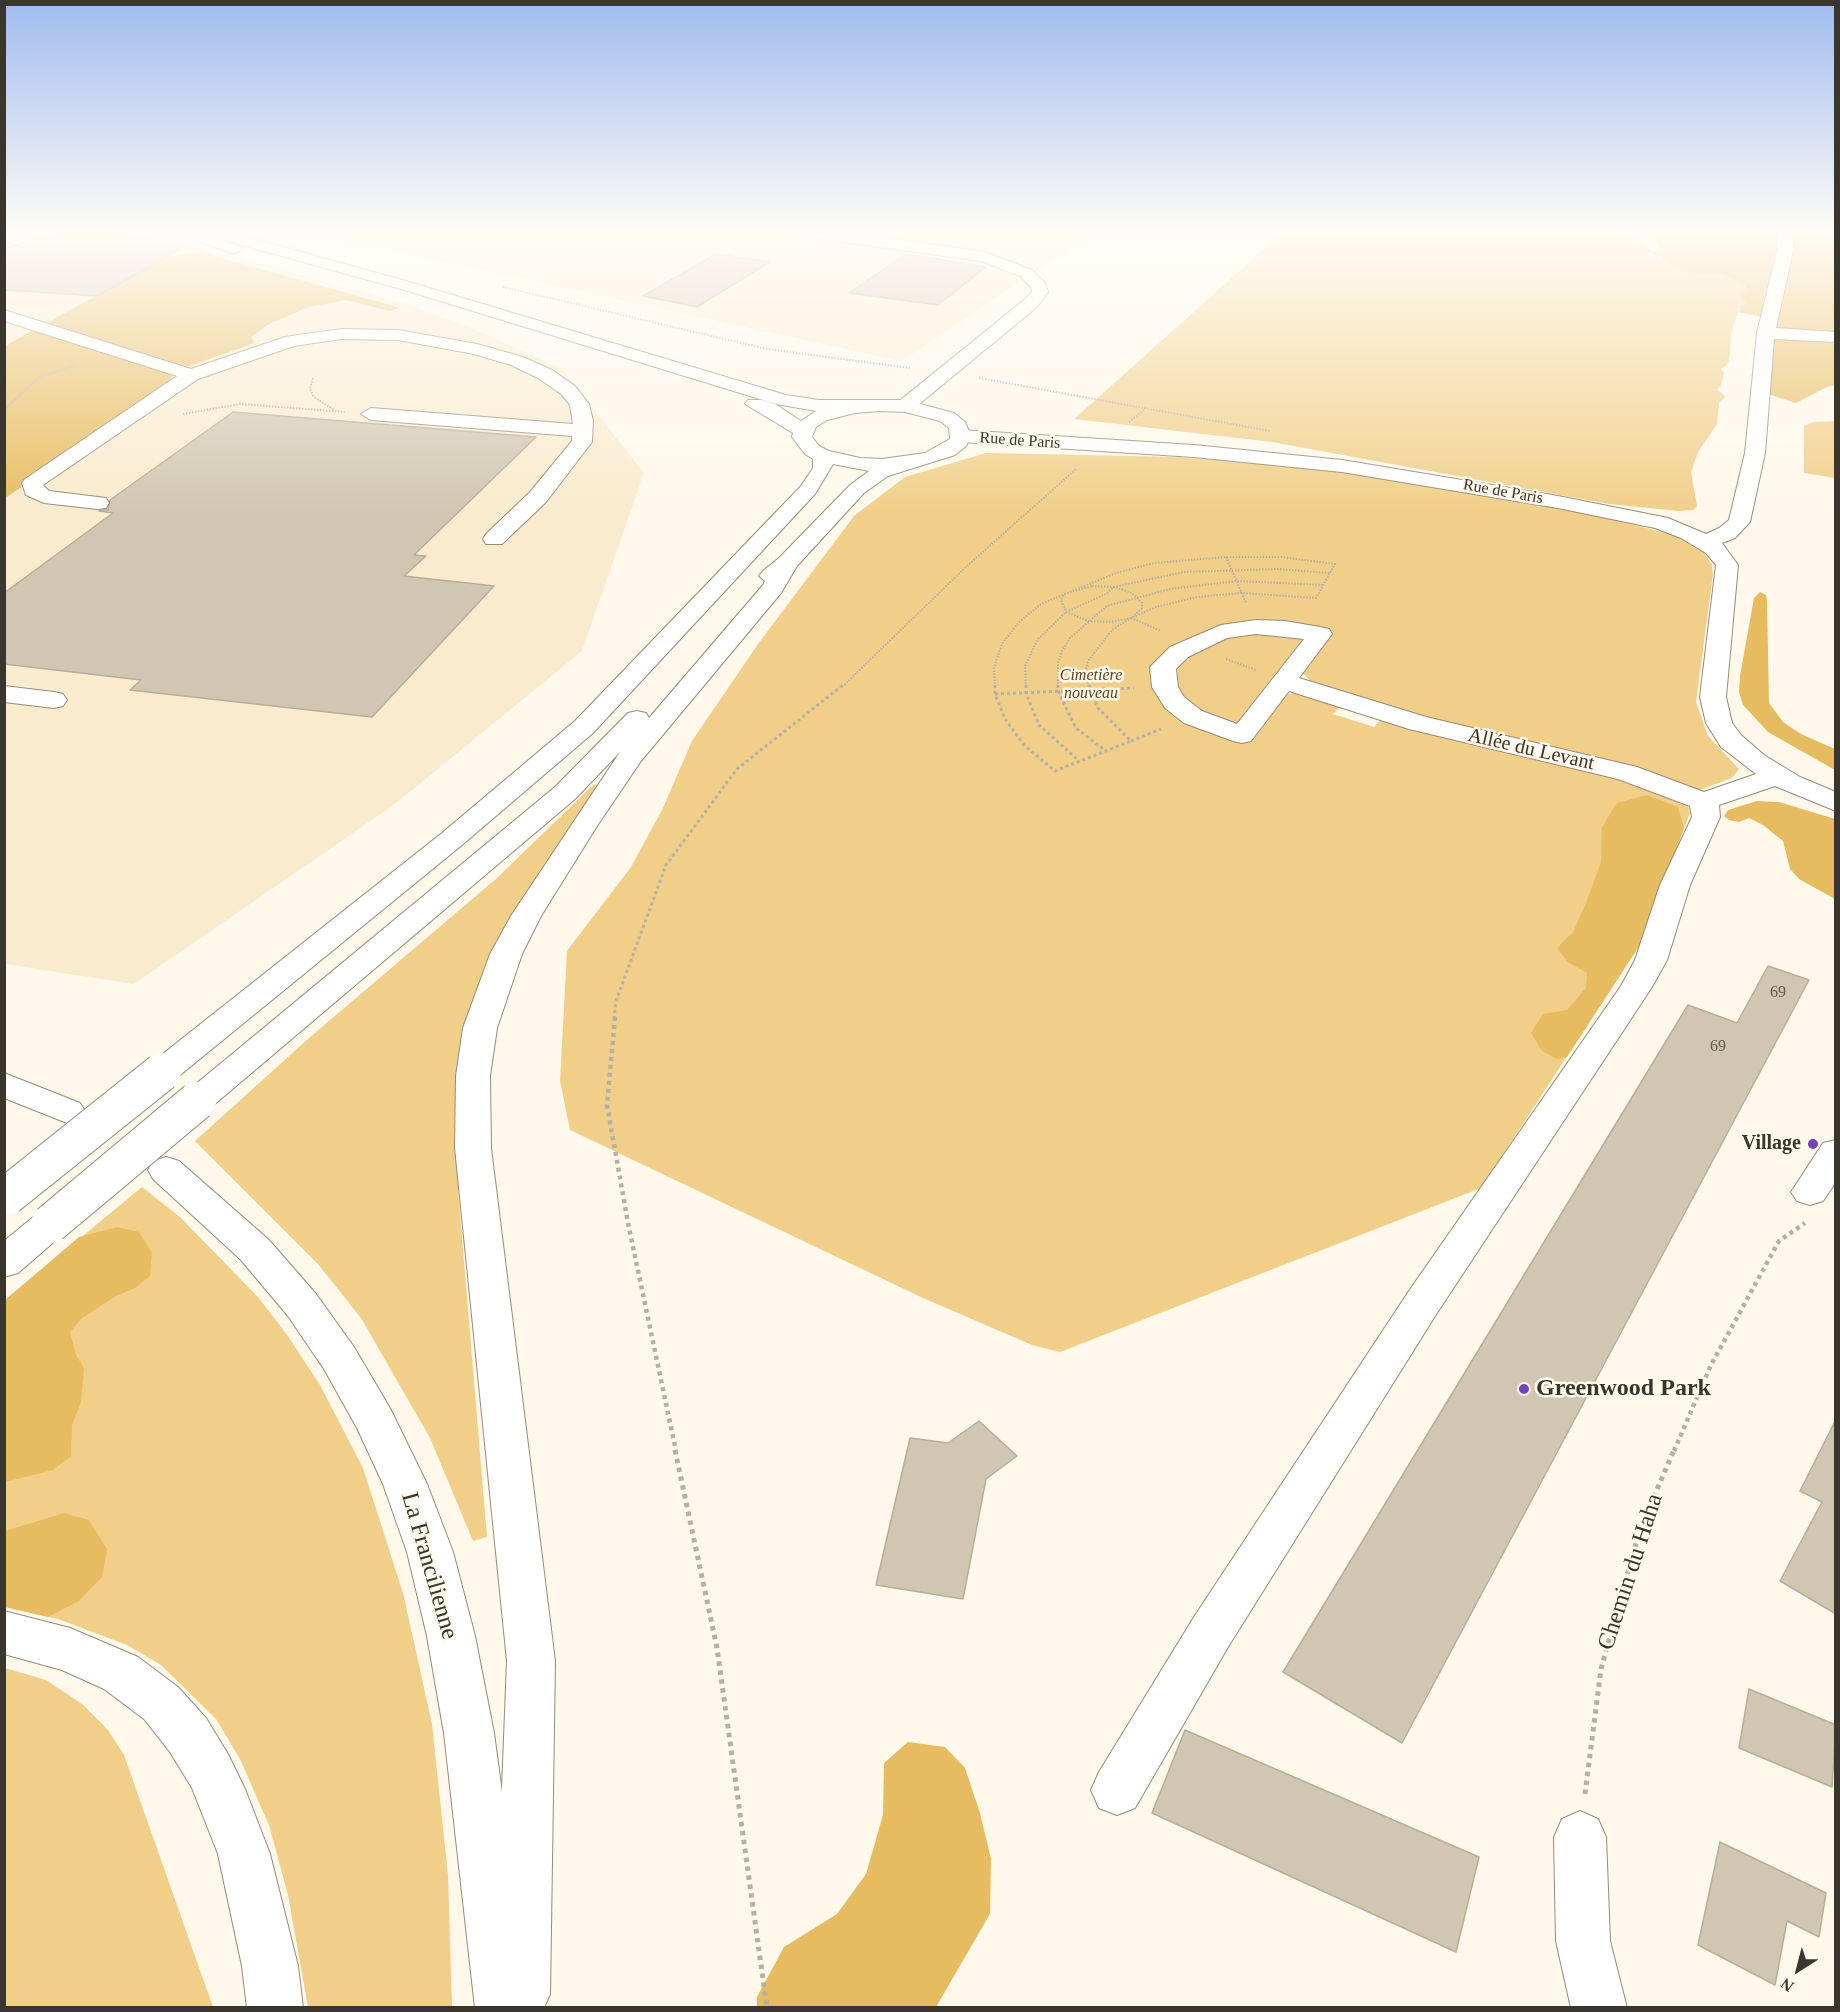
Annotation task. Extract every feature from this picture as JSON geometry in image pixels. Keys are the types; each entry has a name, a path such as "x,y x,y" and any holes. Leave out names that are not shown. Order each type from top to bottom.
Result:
{"main road":[{"path":"41,327 191,375"},
{"path":"500,327 768,408 803,431"},
{"path":"4,1263 565,793 760,584 787,563 857,489 881,472 939,455 955,447 961,436 958,426 947,417 905,406 819,406 783,400 542,327"},
{"path":"905,406 950,373 1003,327"},
{"path":"1706,542 1727,533 1739,522 1755,453 1767,327"},
{"path":"1766,333 1836,337"},
{"path":"98,503 44,497 33,491 32,483 191,375 291,341 315,336 398,335 477,349 545,374 568,390 579,404 583,431 582,442 538,497 494,539"},
{"path":"855,407 820,416 803,431 802,438 805,444 823,456 860,464 903,464"},
{"path":"371,414 583,431"},
{"name":"Rue de Paris","path":"961,436 1284,458 1405,475 1633,517 1678,529 1706,542 1720,554 1728,571 1713,697 1714,711 1731,741 1777,776 1836,803"},
{"path":"6,1197 461,832 584,727 808,489 823,468 823,456"},
{"path":"522,2007 531,1660 473,1148 473,1076 480,1028 506,954 526,916 583,826 631,756 773,588 787,563"},
{"path":"1256,627 1285,628 1320,634 1242,735 1193,717 1174,702 1165,687 1163,668 1179,652 1221,632 1256,627"},
{"name":"Allée du Levant","path":"1284,681 1429,726 1627,773 1704,801"},
{"path":"4,694 54,700"},
{"path":"1117,1790 1211,1632 1423,1302 1636,987 1651,960 1675,885 1706,817 1704,801 1777,776"},
{"path":"4,1084 66,1111"},
{"path":"1810,1192 1834,1157"},
{"name":"La Francilienne","path":"166,1170 255,1250 302,1305 345,1367 376,1422 405,1484 430,1552 451,1636 470,1733 503,2007"},
{"path":"4,1632 70,1650 121,1673 161,1703 188,1735 210,1770 227,1807 244,1854 270,1966 275,2007"},
{"path":"1580,1837 1583,1941 1599,2007"}],"path":[{"path":"664,327 766,349 950,373"},
{"path":"4,410 14,398 38,378 119,352"},
{"path":"313,378 310,389 314,397 320,403 338,412"},
{"path":"174,416 240,404 371,414"},
{"path":"767,2007 717,1648 628,1223 607,1105 616,1001 666,865 737,770 855,676 967,566 1101,446"},
{"path":"1226,557 1256,627"},
{"path":"1055,771 1024,745 1005,719 995,694 994,667 1002,644 1019,622 1041,604 1116,573 1154,563 1226,557 1281,557 1335,564 1316,598"},
{"path":"1114,587 1138,597 1142,608 1131,618 1111,622 1088,621 1066,612 1060,600 1072,590 1092,586 1114,587 1184,572 1231,569 1330,573"},
{"path":"1106,751 1076,728 1058,691 1058,663 1070,638 1107,606 1170,589 1237,581 1323,585"},
{"path":"1079,761 1039,725 1026,693 1025,666 1038,639 1066,612 1106,594 1114,587"},
{"path":"995,694 1165,687"},
{"name":"Chemin du Haha","path":"1580,1837 1601,1669 1640,1529 1712,1365 1762,1272 1779,1242 1812,1218 1817,1206 1810,1192"}],"shaded area":[{"path":"4,327 467,327 562,369 644,473 582,651 395,804 134,984 5,964"},
{"path":"40,327 265,327 251,337 255,343 172,372 169,389 5,498 5,346"},
{"path":"745,327 952,327 901,361"},
{"path":"1761,327 1835,327 1835,386 1829,386 1796,403 1758,391"},
{"path":"1760,592 1766,595 1767,600 1769,703 1783,722 1801,734 1835,749 1835,770 1768,732 1743,705 1739,692 1740,676 1754,598"},
{"path":"1647,795 1678,807 1684,828 1641,943 1567,1057 1557,1059 1542,1051 1531,1033 1543,1014 1567,1010 1586,988 1587,973 1568,962 1557,948 1573,932 1586,903 1601,862 1602,827 1617,803"},
{"path":"1757,801 1779,802 1835,819 1835,899 1799,879 1790,869 1783,841 1763,825 1749,818 1739,822 1729,820 1724,816 1728,810"},
{"path":"117,1227 139,1232 152,1253 150,1276 135,1288 116,1296 82,1318 70,1332 76,1355 84,1368 81,1402 72,1425 71,1456 53,1470 5,1482 5,1300 79,1237"},
{"path":"64,1513 89,1520 107,1549 102,1577 79,1601 48,1617 5,1607 5,1531"},
{"path":"908,1742 945,1747 965,1768 980,1813 991,1859 990,1914 936,2007 757,2007 757,1997 784,1947 837,1914 866,1874 883,1815 884,1763"}],"green space":[{"path":"1177,327 1733,327 1728,364 1721,369 1724,373 1721,386 1717,390 1726,396 1719,403 1717,424 1698,452 1691,472 1697,506 1693,510 1678,511 1609,504 1272,442 1074,419"},
{"path":"1835,421 1835,478 1804,473 1804,426 1813,422"},
{"name":"Cimetière nouveau","path":"986,453 1177,457 1331,469 1599,516 1674,535 1703,551 1712,565 1713,574 1696,702 1708,736 1739,769 1732,778 1697,791 1455,728 1311,682 1304,674 1293,670 1284,694 1302,693 1341,706 1333,714 1374,727 1383,718 1577,765 1681,799 1688,806 1690,813 1641,943 1481,1188 1060,1352 1032,1345 923,1298 570,1130 560,1081 567,951 631,867 662,810 692,741 758,644 854,516 905,477"},
{"path":"600,783 456,1088 458,1189 487,1537 473,1541 430,1438 361,1318 318,1264 195,1141 309,1038 497,878 592,786"},
{"path":"142,1187 180,1217 258,1297 288,1336 320,1385 363,1468 403,1593 432,1724 448,1875 452,2007 308,2007 288,1895 269,1825 240,1759 216,1719 161,1665 127,1645 58,1619 5,1607 5,1300"},
{"path":"5,1668 46,1680 82,1704 108,1730 124,1755 213,2007 5,2007"}],"building":[{"path":"233,412 536,437 414,555 426,556 404,576 494,586 372,717 130,690 141,680 4,664 4,593 113,513 99,511 108,509 110,500"},
{"name":"Greenwood Park","path":"1768,966 1809,980 1402,1743 1283,1672 1688,1005 1737,1023"},
{"path":"1836,1419 1836,1614 1780,1581 1822,1502 1800,1491"},
{"path":"979,1421 1017,1456 986,1479 963,1599 876,1585 910,1438 948,1443"},
{"path":"1749,1689 1836,1725 1832,1787 1739,1748"},
{"path":"1185,1730 1479,1857 1456,1952 1152,1813"},
{"path":"1720,1842 1826,1893 1819,1937 1787,1921 1775,1985 1698,1945"}],"place":[{"name":"Village","path":"1813,1144"},
{"name":"Greenwood Park","path":"1524,1389"}]}
